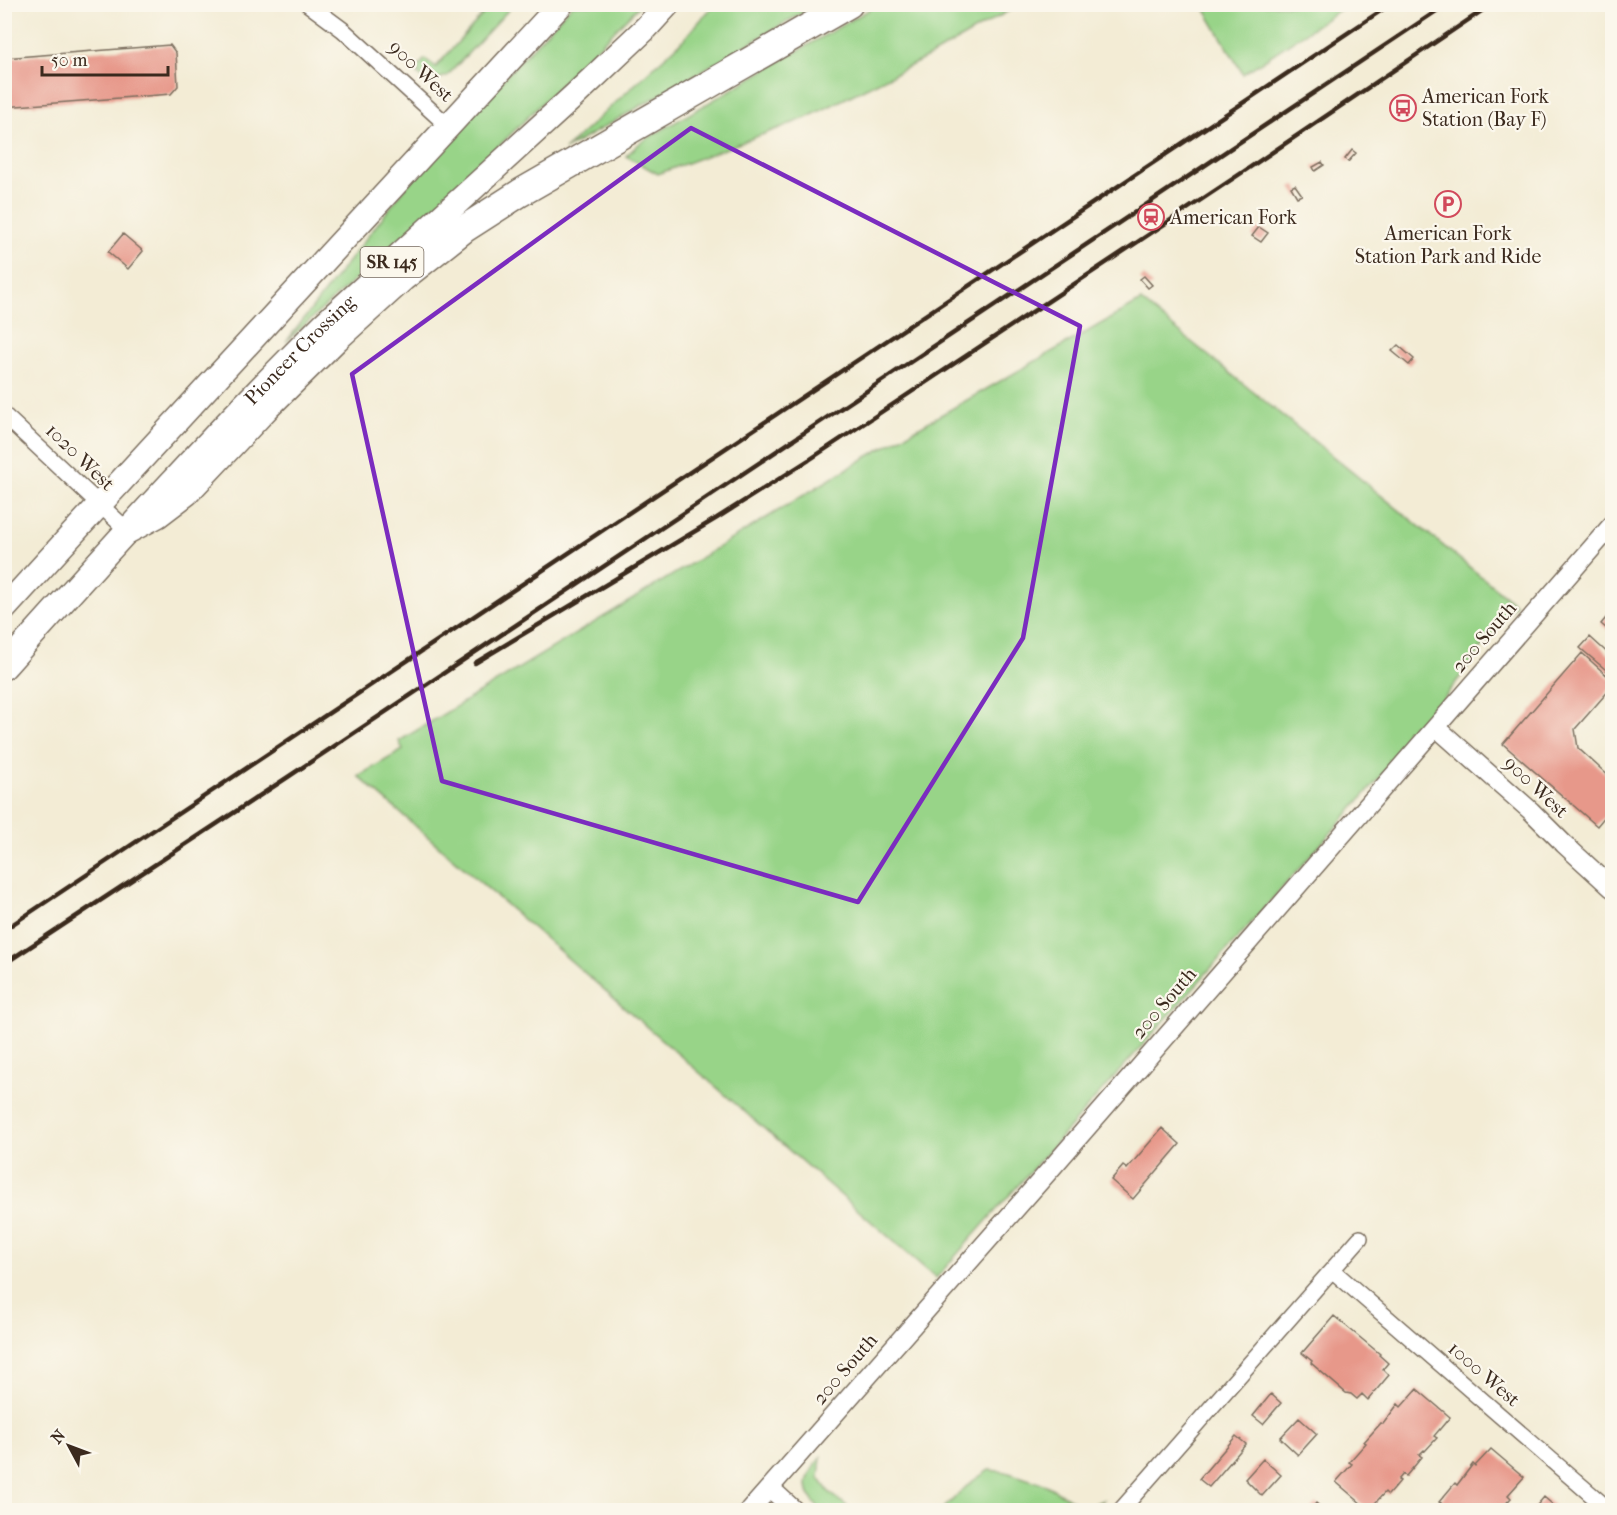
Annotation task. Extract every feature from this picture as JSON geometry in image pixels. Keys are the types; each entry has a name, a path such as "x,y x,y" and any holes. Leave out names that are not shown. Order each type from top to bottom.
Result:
{"highway":[{"name":"Pioneer Crossing","path":"4,609 561,4"},
{"name":"Pioneer Crossing","path":"4,667 248,399 324,324 582,88 668,4"},
{"path":"127,530 157,514 186,492 267,406 336,338 416,267 464,229 520,193 849,4"}],"street":[{"name":"900 West","path":"308,4 343,30 448,126"},
{"name":"1020 West","path":"4,415 127,530"},
{"name":"200 South","path":"750,1510 1612,525"},
{"name":"900 West","path":"1436,727 1610,880"},
{"path":"1121,1510 1360,1238"},
{"name":"1000 West","path":"1332,1270 1608,1510"},
{"path":"770,1488 794,1510"}],"highlighted area":[{"path":"691,128 1080,326 1023,638 858,902 442,781 352,374"}],"green space":[{"path":"491,5 513,5 447,76 432,79 417,74 419,72 416,69 425,59 436,67"},
{"path":"572,5 640,5 467,178 286,342 419,170"},
{"path":"714,5 816,5 564,150 682,41"},
{"path":"877,5 1019,5 932,55 806,118 658,174 626,156 641,142"},
{"path":"1202,5 1347,5 1243,74"},
{"path":"1141,301 1515,604 1408,746 936,1278 358,776 403,750 399,741 865,458"},
{"path":"821,1457 819,1478 829,1492 852,1510 821,1510 810,1497 808,1478"},
{"path":"989,1470 1006,1472 1046,1485 1079,1504 1092,1505 1103,1500 1099,1510 942,1510 970,1483"}],"building":[{"path":"170,45 176,53 178,86 171,94 4,107 4,58"},
{"path":"1352,150 1356,153 1348,162 1345,159"},
{"path":"1322,162 1324,165 1315,171 1313,167"},
{"path":"1295,185 1302,195 1297,197 1291,187"},
{"path":"1259,227 1268,233 1261,242 1252,236"},
{"path":"123,234 143,251 128,269 108,252"},
{"path":"1144,276 1152,285 1148,288 1140,279"},
{"path":"1398,345 1414,359 1409,365 1392,351"},
{"path":"1610,613 1612,615 1612,633 1601,624"},
{"path":"1590,637 1612,657 1612,675 1580,648"},
{"path":"1582,653 1612,680 1612,687 1575,729 1578,748 1612,779 1612,808 1597,826 1503,744"},
{"path":"1162,1128 1180,1144 1133,1199 1111,1180 1123,1166 1127,1169"},
{"path":"1334,1316 1388,1363 1383,1369 1389,1375 1368,1400 1362,1394 1357,1399 1346,1393 1302,1353"},
{"path":"1417,1389 1450,1417 1434,1436 1437,1438 1419,1455 1422,1457 1406,1476 1403,1474 1388,1495 1385,1492 1369,1510 1336,1482 1352,1464 1349,1462 1366,1443 1364,1442 1381,1423 1383,1424 1398,1404 1401,1407"},
{"path":"1271,1394 1281,1403 1263,1424 1253,1416"},
{"path":"1299,1418 1317,1434 1298,1455 1280,1438"},
{"path":"1236,1436 1246,1444 1209,1487 1199,1479"},
{"path":"1491,1449 1524,1477 1508,1495 1511,1498 1500,1510 1433,1510 1473,1464 1475,1466"},
{"path":"1263,1459 1281,1475 1262,1496 1245,1479"},
{"path":"1544,1497 1559,1510 1533,1510"},
{"path":"1316,1503 1324,1510 1310,1510"}],"railway":[{"path":"4,930 1391,4"},
{"path":"4,964 1447,4"},
{"path":"475,663 809,460 1492,4"}],"place":[{"name":"American Fork Station (Bay F)","path":"1403,108"},
{"name":"American Fork Station Park and Ride","path":"1448,204"},
{"name":"American Fork","path":"1151,217"}]}
